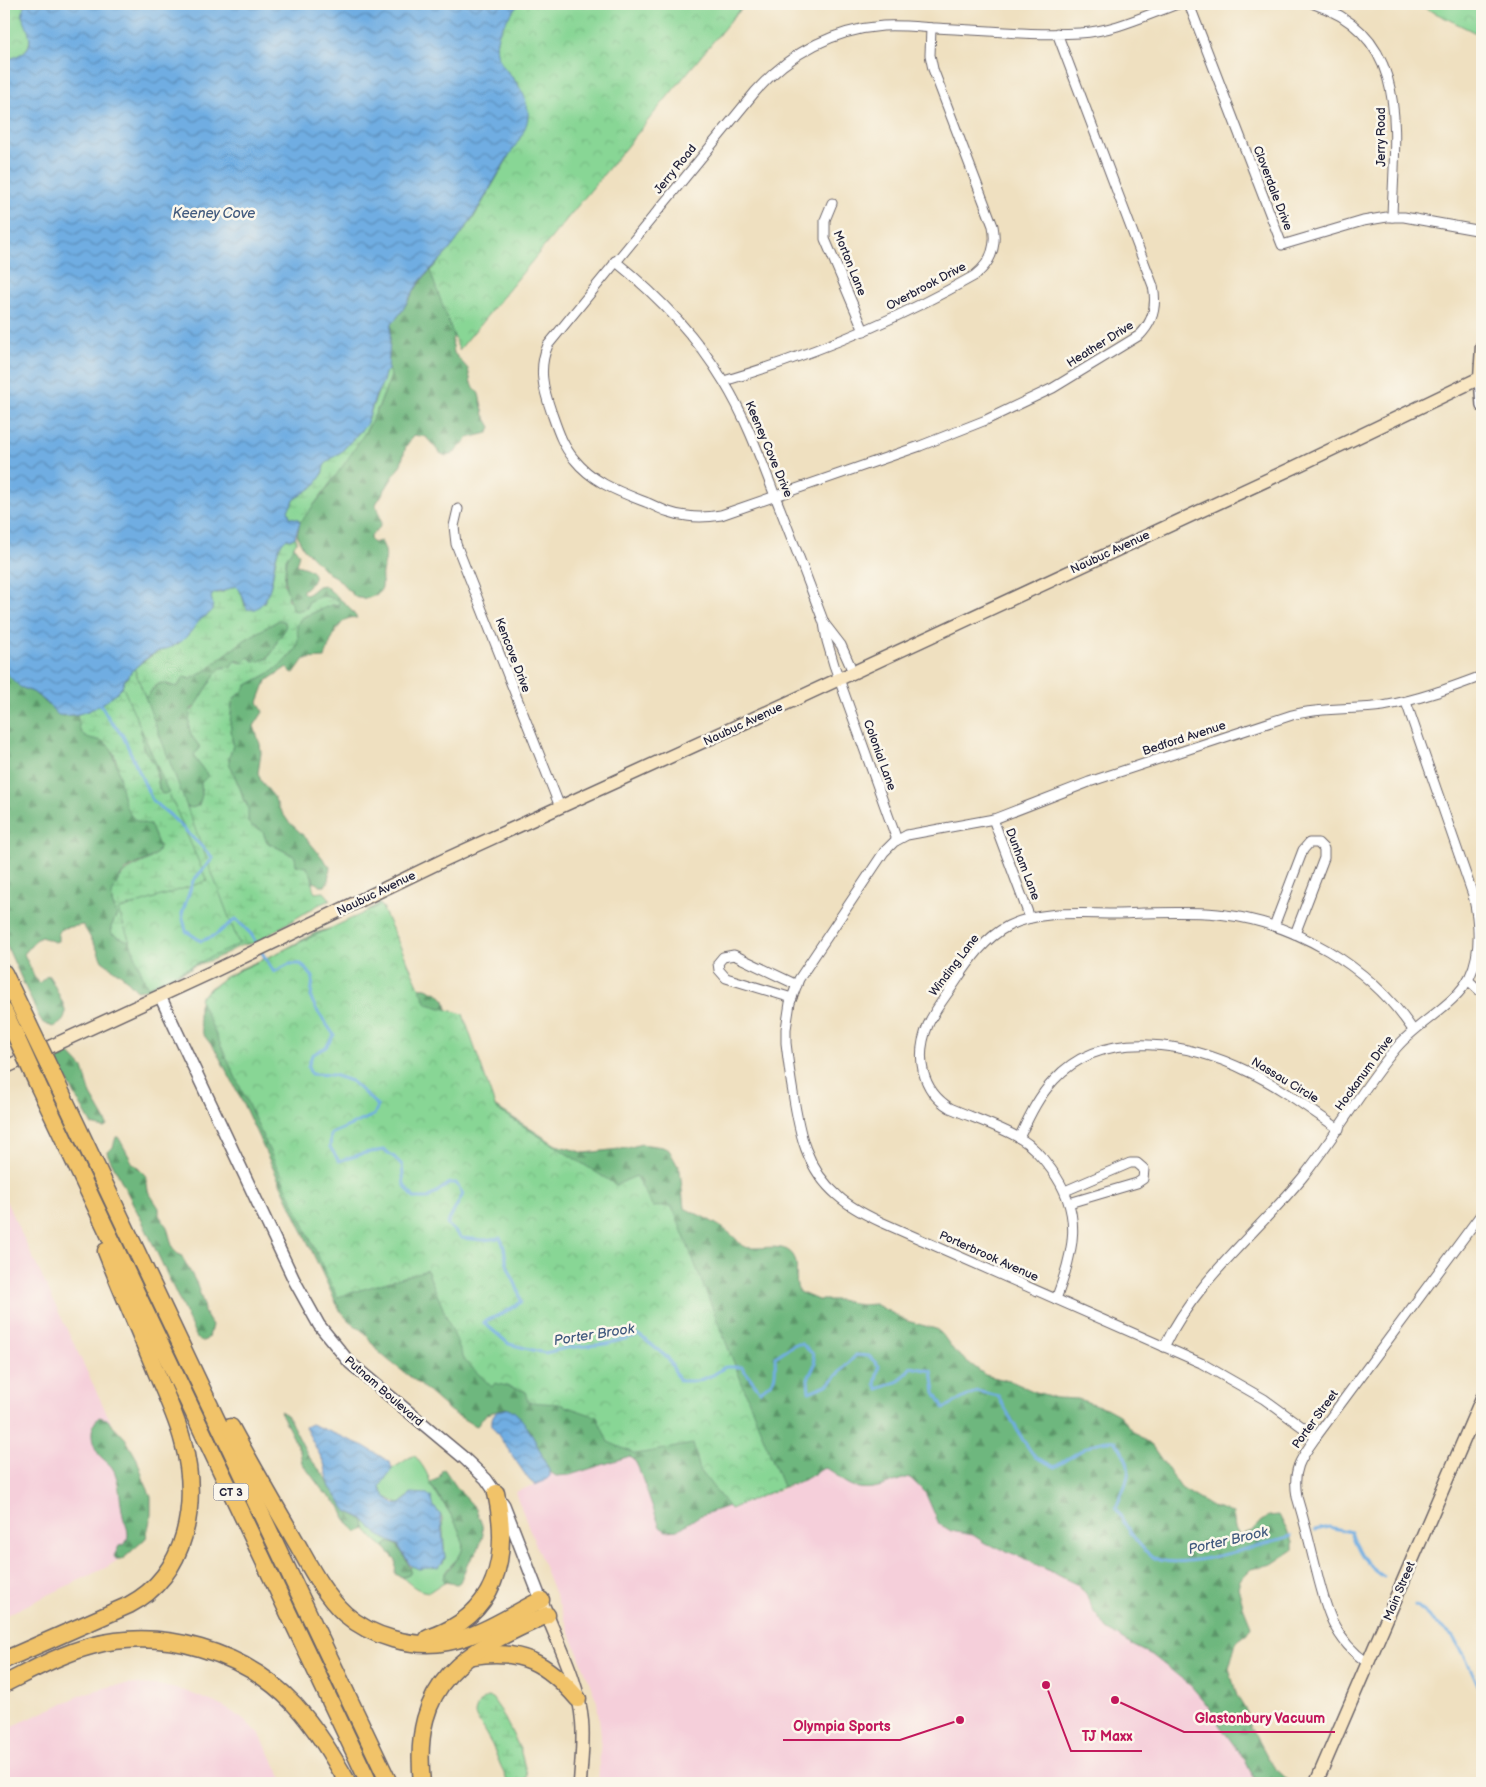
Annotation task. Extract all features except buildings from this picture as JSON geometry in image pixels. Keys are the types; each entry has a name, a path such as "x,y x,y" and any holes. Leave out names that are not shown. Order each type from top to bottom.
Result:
{"highway":[{"name":"CT 3","path":"4,973 389,1783"},
{"name":"CT 3","path":"4,1012 370,1783"},
{"path":"4,1660 140,1599 170,1569 182,1546 186,1528 189,1485 183,1441 101,1238 93,1200"},
{"path":"192,1369 214,1393 252,1466 306,1560 337,1606 354,1621 369,1630 392,1638 414,1642 438,1643 461,1638 541,1600"},
{"path":"414,1642 446,1632 457,1624 483,1600 493,1584 500,1565 502,1545 500,1513 496,1493"},
{"path":"422,1783 421,1742 425,1719 430,1702 448,1675 469,1657 501,1637 547,1615"},
{"path":"4,1684 62,1657 87,1647 104,1643 154,1640 196,1646 248,1668 283,1693 313,1726 348,1783"},
{"path":"469,1657 500,1653 526,1658 553,1673 578,1699"}],"main road":[{"path":"1481,378 1482,346"},
{"name":"Naubuc Avenue","path":"4,1068 266,946 444,860 839,679 1481,378"},
{"name":"Main Street","path":"1316,1783 1482,1398"},
{"name":"Putnam Boulevard","path":"541,1600 578,1699 582,1730 580,1783"}],"street":[{"name":"Jerry Road","path":"776,497 733,512 716,516 698,517 678,515 601,483 584,470 568,451 559,434 545,394 542,374 543,359 552,338 755,92 787,62 822,41 855,30 889,26 1056,34 1103,30 1178,4"},
{"name":"Cloverdale Drive","path":"1189,4 1282,245 1363,221 1392,217 1404,217 1482,231"},
{"name":"Jerry Road","path":"1314,4 1336,13 1359,30 1374,48 1388,76 1395,116 1392,217"},
{"name":"Overbrook Drive","path":"724,381 797,357 894,318 974,276 987,263 994,248 992,223 932,67 931,28"},
{"name":"Heather Drive","path":"776,497 942,438 1013,408 1062,383 1132,341 1142,334 1150,323 1155,303 1152,282 1056,34"},
{"name":"Morton Lane","path":"832,203 825,220 825,239 864,331"},
{"name":"Keeney Cove Drive","path":"616,261 676,318 703,351 724,381 746,421 824,623 829,650 839,679"},
{"path":"1481,378 1482,406"},
{"name":"Kencove Drive","path":"458,509 454,526 456,544 560,807"},
{"name":"Keeney Cove Drive","path":"824,623 841,645 853,672"},
{"name":"Bedford Avenue","path":"897,840 907,835 993,819 1089,782 1292,715 1325,709 1372,707 1406,702 1482,676"},
{"name":"Colonial Lane","path":"839,679 897,840"},
{"name":"Hockanum Drive","path":"1164,1347 1193,1297 1285,1198 1324,1150 1385,1062 1413,1030 1452,999 1468,980 1474,965 1478,946 1478,926 1474,900 1466,870 1406,702"},
{"name":"Dunham Lane","path":"993,819 1030,918"},
{"name":"Porterbrook Avenue","path":"897,840 884,852 805,968 792,998 787,1016 786,1043 797,1121 807,1154 817,1172 829,1188 845,1202 881,1222 1201,1363 1276,1406 1316,1437"},
{"path":"1274,926 1303,850 1309,843 1318,843 1324,849 1324,858 1295,934"},
{"name":"Winding Lane","path":"1056,1299 1067,1270 1073,1243 1073,1222 1065,1191 1042,1157 1019,1138 940,1102 926,1081 921,1056 930,1020 976,953 1003,929 1030,918 1059,914 1202,913 1241,918 1274,926 1295,934 1330,952 1362,975 1390,1001 1413,1030"},
{"path":"792,998 726,978 719,970 718,963 723,956 734,955 797,985"},
{"path":"1468,980 1482,993"},
{"name":"Putnam Boulevard","path":"160,996 294,1280 319,1325 350,1363 475,1468 496,1493 511,1522 541,1600"},
{"name":"Nassau Circle","path":"1019,1138 1039,1100 1048,1087 1064,1071 1095,1053 1118,1047 1137,1045 1187,1050 1212,1056 1236,1065 1275,1086 1339,1129"},
{"path":"1065,1191 1130,1163 1137,1163 1144,1169 1144,1177 1137,1184 1069,1203"},
{"name":"Porter Street","path":"1368,1663 1344,1641 1330,1616 1322,1596 1297,1497 1295,1480 1297,1468 1316,1437 1482,1214"}],"shaded area":[{"path":"4,1197 111,1422 91,1432 100,1455 109,1462 115,1472 123,1515 128,1528 128,1536 127,1541 114,1556 119,1559 107,1567 4,1616"},
{"path":"630,1456 638,1467 660,1526 678,1530 699,1516 727,1506 730,1509 804,1480 824,1468 831,1469 846,1483 895,1481 909,1477 925,1492 939,1524 951,1531 973,1535 985,1543 1019,1556 1078,1585 1087,1596 1094,1612 1126,1642 1152,1655 1191,1686 1209,1707 1220,1726 1245,1760 1256,1783 598,1783 601,1735 597,1702 515,1492 545,1481 550,1476 550,1472 556,1476 570,1475"},
{"path":"157,1685 185,1691 218,1704 236,1714 259,1733 285,1783 4,1783 4,1730 86,1693 112,1686"}],"green space":[{"path":"4,4 25,4 23,6 30,41 24,52 4,61"},
{"path":"519,4 747,4 655,92 455,333 452,340 454,353 468,369 471,383 479,394 484,415 491,427 488,433 468,438 453,454 446,456 440,453 426,437 414,435 406,446 401,464 376,504 381,524 370,539 373,543 381,541 385,550 382,587 378,594 374,596 355,597 304,549 297,536 300,522 326,490 368,428 380,404 391,376 388,370 391,324 430,271"},
{"path":"519,4 744,4 459,350 430,271 448,252 473,219 508,158 519,85 499,60 496,45 500,30"},
{"path":"1417,4 1482,4 1482,37 1474,32"},
{"path":"388,370 391,376 382,399 356,447 304,518 300,522 298,519 290,517 288,510 295,499 314,486 322,475 324,466 328,461 341,452 366,425 385,373"},
{"path":"295,536 297,541 286,559 284,584 288,593 287,599 291,603 292,610 297,611 307,608 309,601 321,597 334,599 339,601 339,604 331,605 301,618 297,625 298,638 296,648 283,663 273,671 247,685 235,697 232,704 230,722 233,745 229,763 248,807 248,822 251,826 262,831 268,843 295,857 296,865 306,867 311,875 315,893 324,892 331,900 320,904 263,938 262,942 242,945 214,959 191,967 112,934 111,927 117,915 112,898 116,885 129,869 153,857 158,852 159,846 150,824 135,819 129,812 112,750 104,742 85,736 80,729 76,715 101,705 122,687 123,683 137,666 157,652 178,644 201,619 212,611 211,597 214,593 220,593 235,586 241,592 245,606 264,603 271,585 279,544 287,538 290,540","holes":["279,620 284,621 286,625 283,633 267,659 255,662 248,657 244,663 234,661 231,667 221,668 194,709 190,711 189,727 191,735 200,747 194,757 208,776 201,783 202,795 199,805 191,808 187,807 170,793 162,794 159,789 155,765 143,748 141,698 147,697 161,683 177,687 184,677 191,679 207,670 246,639"]},
{"path":"293,545 299,554 296,565 312,571 314,574 313,581 303,590 303,593 307,595 318,586 324,585 348,606 357,618 345,620 337,629 325,658 304,659 294,673 287,667 266,681 258,702 263,712 254,726 260,744 261,753 258,773 261,781 274,797 288,821 307,839 330,867 328,881 325,886 320,886 313,881 313,877 303,866 296,865 292,855 268,843 262,831 251,826 248,822 247,804 243,799 229,763 233,745 230,722 232,704 235,697 247,685 273,671 296,649 297,625 301,618 331,605 338,605 324,595 305,609 292,610 285,577 287,556"},
{"path":"279,620 284,621 286,625 274,650 266,659 255,662 249,657 244,663 236,660 230,668 224,667 216,673 196,706 191,709 189,727 191,735 200,747 194,755 196,761 208,776 201,783 202,795 199,805 191,808 187,807 170,793 162,794 152,760 143,748 141,698 147,697 159,684 179,685 184,677 190,679 207,670 246,639"},
{"path":"134,668 239,944 147,987 118,910 207,881 122,685"},
{"path":"4,671 20,687 33,692 62,716 76,715 79,719 80,730 91,738 100,739 112,751 136,820 150,824 159,846 158,852 154,856 126,870 119,879 112,902 117,915 111,927 135,943 191,967 191,969 175,975 158,987 137,991 124,977 102,961 83,925 63,928 58,933 58,941 55,942 41,937 24,954 39,983 48,975 65,1008 63,1021 53,1027 43,1023 38,1015 4,940"},
{"path":"379,903 384,908 383,915 397,986 426,988 439,994 445,1000 450,1022 482,1098 556,1145 585,1153 628,1148 641,1144 663,1147 669,1150 680,1170 684,1208 723,1228 745,1247 777,1247 789,1251 795,1259 799,1292 818,1300 840,1300 861,1305 875,1304 907,1321 936,1329 955,1352 985,1375 1013,1382 1056,1398 1078,1399 1106,1408 1119,1415 1134,1432 1152,1446 1181,1488 1212,1507 1233,1513 1235,1528 1239,1535 1253,1531 1260,1522 1269,1516 1279,1515 1293,1542 1293,1550 1272,1564 1251,1569 1240,1580 1238,1587 1251,1626 1248,1633 1236,1642 1229,1668 1237,1696 1245,1709 1250,1728 1274,1767 1288,1780 1288,1783 1256,1783 1245,1760 1220,1726 1209,1707 1191,1686 1152,1655 1126,1642 1107,1629 1078,1585 1019,1556 985,1543 973,1535 951,1531 939,1524 925,1492 909,1477 878,1487 862,1488 846,1483 830,1470 824,1468 804,1480 699,1516 678,1530 666,1531 660,1527 638,1467 630,1456 570,1475 556,1476 550,1472 531,1434 507,1408 486,1414 477,1426 470,1423 450,1411 377,1350 365,1333 348,1320 339,1309 236,1089 216,1051 203,1034 199,1020 199,1006 201,999 210,988 240,969 280,952 315,933 349,923"},
{"path":"381,905 427,1004 463,1014 496,1109 616,1185 636,1176 653,1207 672,1206 783,1487 730,1509 700,1470 693,1444 636,1454 608,1442 597,1417 559,1404 528,1402 525,1391 495,1383 492,1387 465,1361 427,1270 337,1297 199,998 225,977"},
{"path":"69,1053 83,1068 91,1095 106,1121 107,1126 104,1128 92,1125 59,1066 58,1059"},
{"path":"116,1137 120,1140 132,1162 146,1176 148,1191 159,1208 159,1215 167,1227 173,1249 181,1255 197,1284 204,1312 212,1325 209,1337 204,1341 200,1341 197,1338 143,1223 107,1153 113,1147"},
{"path":"280,1411 287,1415 309,1457 327,1479 330,1487 347,1511 361,1518 365,1529 357,1532 354,1530 345,1518 340,1506 323,1491 302,1463 300,1451"},
{"path":"99,1417 107,1419 125,1438 137,1459 151,1496 151,1516 146,1538 123,1559 116,1559 114,1556 119,1546 125,1544 128,1536 117,1478 112,1468 97,1451 92,1436 93,1426"},
{"path":"415,1456 424,1468 432,1487 457,1525 463,1541 463,1549 445,1573 444,1582 429,1592 418,1589 402,1577 409,1575 410,1565 419,1569 443,1563 445,1558 442,1518 434,1507 431,1497 409,1495 402,1503 398,1504 384,1496 380,1486 392,1469"},
{"path":"444,1469 458,1489 476,1509 482,1525 483,1535 478,1550 468,1563 460,1582 457,1584 444,1582 443,1578 461,1553 463,1546 461,1537 452,1517 430,1484 439,1478"},
{"path":"361,1518 385,1539 398,1545 406,1562 395,1545 388,1543 384,1547 376,1541 367,1530"},
{"path":"388,1543 395,1544 398,1547 410,1568 409,1574 402,1577 395,1574 396,1560 384,1547"},
{"path":"487,1697 492,1698 501,1711 520,1749 527,1775 526,1783 508,1783 492,1745 475,1715 478,1705"}],"water":[{"name":"Keeney Cove","path":"25,4 519,4 502,28 496,44 500,61 523,94 528,112 523,133 469,223 450,249 421,280 400,314 391,324 388,370 376,395 366,425 341,452 328,461 324,466 322,475 314,486 295,499 288,510 290,517 298,519 300,522 295,537 290,540 287,538 281,545 274,564 268,595 262,603 254,610 247,609 241,592 235,586 214,593 211,597 213,607 211,612 199,621 181,641 157,652 142,662 127,677 122,687 101,705 85,712 67,715 58,715 45,701 33,692 20,687 4,671 4,61 21,54 29,45 29,33 22,16"},
{"path":"508,1408 521,1418 538,1446 550,1472 550,1476 545,1481 535,1485 529,1480 492,1426 493,1415"},
{"path":"311,1424 364,1446 390,1462 392,1469 380,1486 385,1496 395,1504 405,1501 411,1493 427,1494 431,1497 434,1507 440,1514 445,1558 439,1567 419,1569 410,1565 398,1545 378,1535 362,1518 347,1511 330,1487 324,1463 305,1427"}],"waterway":[{"name":"Porter Brook","path":"101,705 109,719 123,736 152,800 170,815 213,858 193,881 182,914 186,931 201,941 214,936 236,919 251,934 258,946"},
{"name":"Porter Brook","path":"261,951 274,972 289,964 301,964 313,977 311,998 316,1009 334,1035 326,1047 312,1055 308,1067 311,1074 333,1075 351,1081 378,1106 374,1115 331,1134 330,1147 339,1161 365,1153 384,1150 402,1165 404,1185 414,1198 428,1198 450,1183 456,1183 463,1194 447,1224 462,1238 483,1240 500,1238 521,1302 504,1313 483,1322 509,1344 545,1353 566,1348 606,1344 639,1335 668,1358 680,1381 697,1381 713,1375 725,1367 742,1367 760,1391 774,1377 775,1357 795,1344 802,1344 813,1354 815,1364 808,1379 809,1392 829,1384 856,1355 869,1356 879,1366 875,1384 878,1389 899,1381 911,1367 932,1371 935,1392 944,1408 977,1391 998,1396 1035,1457 1055,1467 1091,1445 1115,1441 1122,1451 1128,1466 1127,1481 1116,1508 1137,1541 1153,1557 1165,1561 1181,1562 1220,1556 1291,1536"},
{"path":"1315,1530 1329,1527 1351,1532 1363,1558 1384,1577"},
{"path":"1415,1605 1453,1637 1465,1656 1479,1687 1482,1689"}],"place":[{"name":"TJ Maxx","path":"1046,1685"},
{"name":"Glastonbury Vacuum","path":"1115,1700"},
{"name":"Olympia Sports","path":"960,1720"}]}
